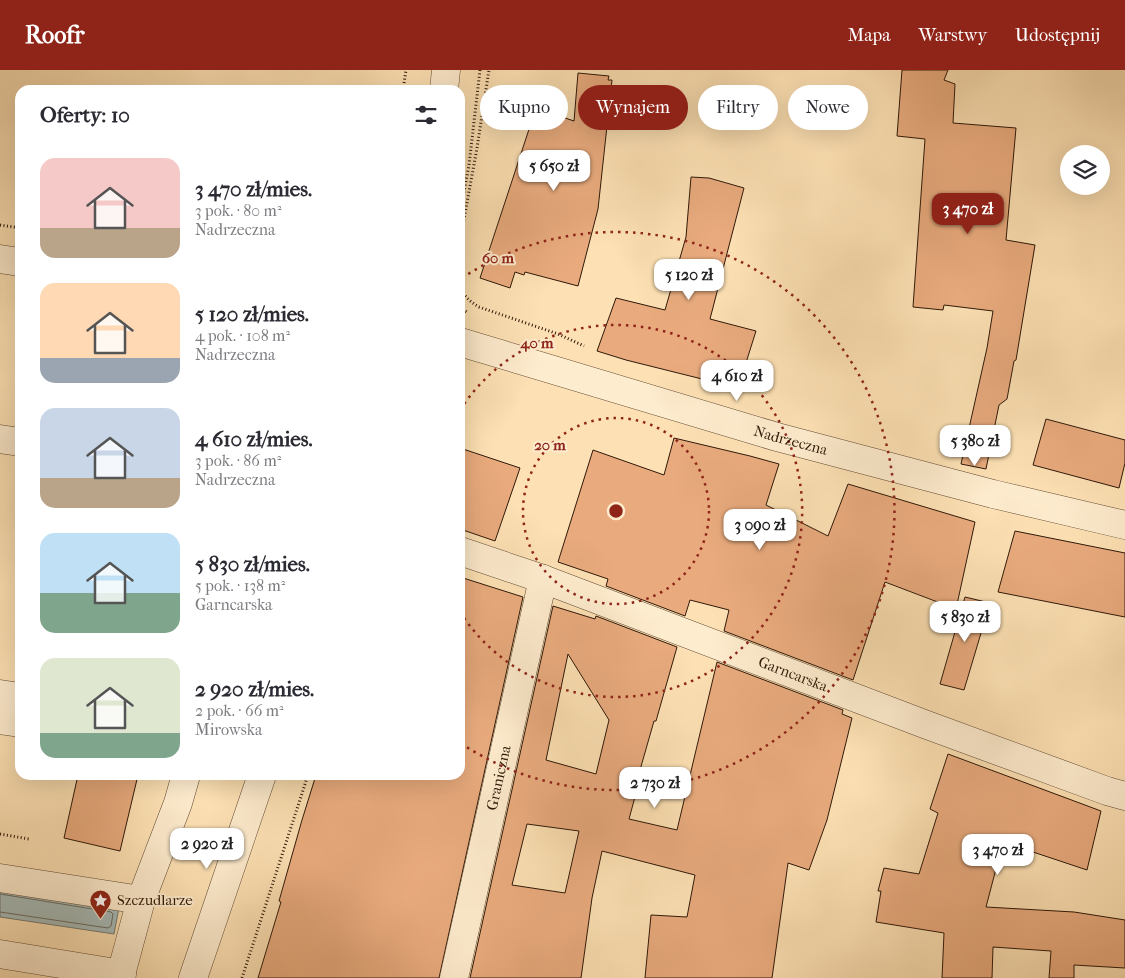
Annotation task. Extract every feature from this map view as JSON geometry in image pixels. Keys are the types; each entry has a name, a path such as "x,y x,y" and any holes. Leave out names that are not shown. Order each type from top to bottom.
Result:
{"street":[{"path":"444,85 446,70"},
{"path":"0,259 15,261"},
{"name":"Nadrzeczna","path":"465,343 777,437 993,494 1125,525"},
{"path":"0,439 15,441"},
{"name":"Garncarska","path":"465,553 543,579 927,725 1125,796"},
{"name":"Graniczna","path":"454,978 543,579"},
{"path":"0,694 15,696"},
{"path":"0,720 15,722"},
{"path":"0,954 121,976 141,900 178,803 185,780"},
{"path":"193,978 260,780"},
{"path":"0,878 141,900"}],"path":[{"path":"404,85 406,70"},
{"path":"465,186 480,70"},
{"path":"465,215 478,148 489,70"},
{"path":"0,225 15,227"},
{"path":"465,295 469,301 480,307 558,334 586,346"},
{"path":"242,978 306,780"},
{"path":"0,834 29,838"}],"water":[{"path":"0,889 119,908 114,934 0,917"}],"building":[{"path":"902,70 948,70 944,80 955,84 953,123 1016,128 1006,240 1035,245 1016,360 1014,361 1007,399 999,405 986,469 961,464 987,348 993,311 944,305 943,310 913,307 925,139 897,136"},
{"path":"578,73 609,76 608,80 612,80 611,85 578,85 578,130 607,130 598,209 578,286 525,272 524,275 515,272 510,288 480,278 529,130 568,130 568,119 574,121"},
{"path":"691,177 709,178 744,188 710,319 756,331 738,388 597,351 616,298 665,310 686,237"},
{"path":"1046,419 1125,440 1125,463 1119,488 1033,465"},
{"path":"674,438 779,464 766,505 828,536 848,484 975,522 956,609 885,582 853,680 724,631 729,610 690,600 685,616 606,586 608,579 558,562 593,450 664,475"},
{"path":"465,450 520,468 495,541 465,531"},
{"path":"1015,531 1125,553 1125,617 998,592"},
{"path":"465,579 523,597 439,978 258,978 281,902 279,901 314,780 465,780"},
{"path":"965,597 990,603 964,690 940,684"},
{"path":"553,606 595,619 596,616 677,647 640,770 642,771 629,819 677,830 717,662 843,710 842,714 852,718 827,820 809,870 788,863 772,978 645,978 651,915 687,917 695,875 602,851 592,898 581,978 470,978","holes":["568,654 609,720 596,774 546,760","527,824 579,831 565,893 512,885"]},
{"path":"948,754 1101,811 1087,870 1003,842 986,907 1074,912 1125,920 1125,968 1074,965 1074,978 1049,978 1051,951 993,947 992,978 942,978 944,933 876,922 881,891 878,891 884,868 919,874 938,813 930,809"},
{"path":"77,780 137,780 120,851 64,838"}],"place":[{"name":"Szczudlarze","path":"101,919"}]}
